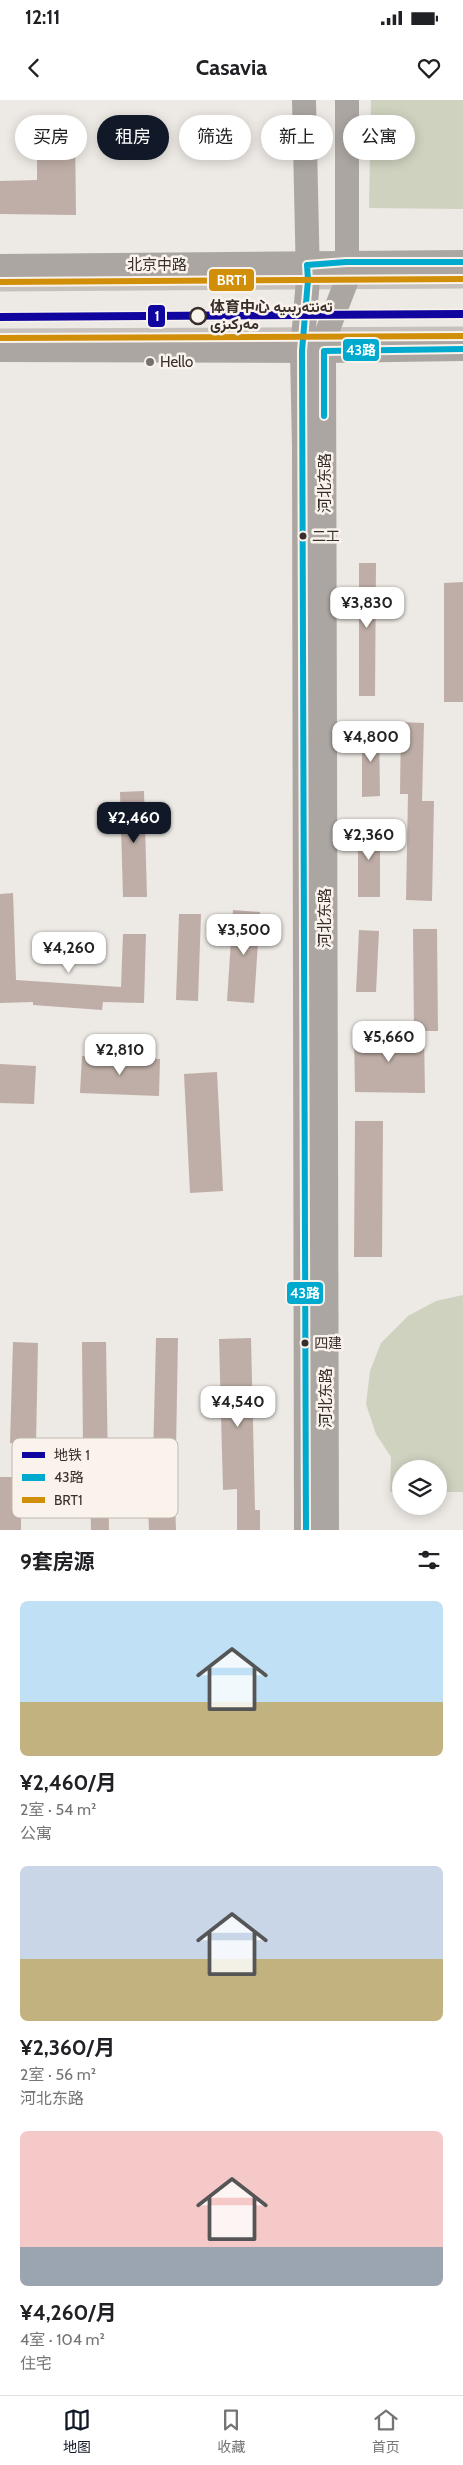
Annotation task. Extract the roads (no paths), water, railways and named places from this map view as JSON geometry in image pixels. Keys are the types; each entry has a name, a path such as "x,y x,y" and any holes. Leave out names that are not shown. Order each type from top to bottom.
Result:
{"main road":[{"path":"304,100 308,273 313,344 304,447 306,1530"},
{"name":"河北东路","path":"327,1530 313,344 346,270 347,100"},
{"name":"北京中路","path":"0,266 308,273 463,262"},
{"path":"0,350 313,344 463,349"}],"lane":[{"path":"346,270 463,279"},
{"path":"0,282 308,273"},
{"path":"0,338 313,344 463,336"}],"metro line":[{"name":"1","path":"0,317 463,314"}],"place":[{"name":"体育中心 تەنتەربىيە مەركىزى","path":"198,316"},
{"name":"Hello","path":"150,362"},
{"name":"二工","path":"303,536"},
{"name":"四建","path":"305,1343"}]}
